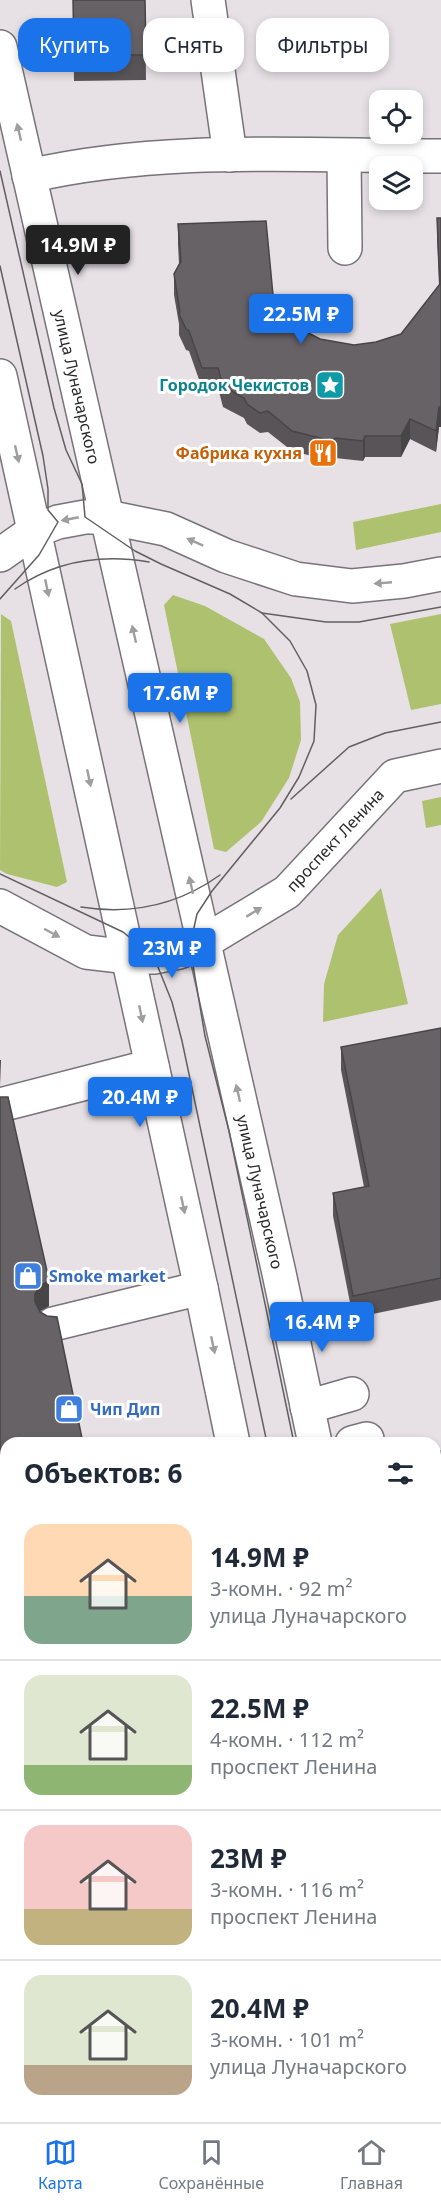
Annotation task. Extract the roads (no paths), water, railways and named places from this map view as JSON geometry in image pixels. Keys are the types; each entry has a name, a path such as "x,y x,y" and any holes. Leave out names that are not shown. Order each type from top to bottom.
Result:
{"main road":[{"path":"208,0 230,155"},
{"name":"улица Луначарского","path":"0,47 204,942 314,1437"},
{"path":"29,176 76,165 162,158 230,155 441,156"},
{"path":"344,156 345,248"},
{"path":"0,376 129,957 232,1437"},
{"path":"0,555 34,531 58,522 85,517 107,517 166,529 226,556 296,579 352,586 404,582 441,574"},
{"name":"проспект Ленина","path":"0,906 86,952 153,957 179,952 204,942 287,892 395,776 441,766"},
{"path":"4,1104 152,1066"},
{"path":"53,1324 201,1288"},
{"path":"307,1407 352,1394"}],"tram line":[{"path":"0,171 54,408 66,450 82,484 85,517 135,551 230,594 262,613 290,641 307,671 316,705 314,741 299,777 280,808 212,891 197,914 193,932 179,952 193,965 205,1036 229,1131 293,1437"},
{"path":"0,266 43,456 48,489 48,510 58,522 39,555 0,599"},
{"path":"15,589 46,572 79,562 114,559 149,562"},
{"path":"262,613 326,622 359,622 441,607"},
{"path":"291,799 349,747 385,733 441,722"},
{"path":"0,874 123,932 154,957 172,1002 182,1041 266,1437"},
{"path":"81,907 118,910 154,905 188,894 220,875"}],"place":[{"name":"Городок Чекистов","path":"330,385"},
{"name":"Фабрика кухня","path":"323,453"},
{"name":"Smoke market","path":"28,1276"},
{"name":"Чип Дип","path":"69,1409"}]}
